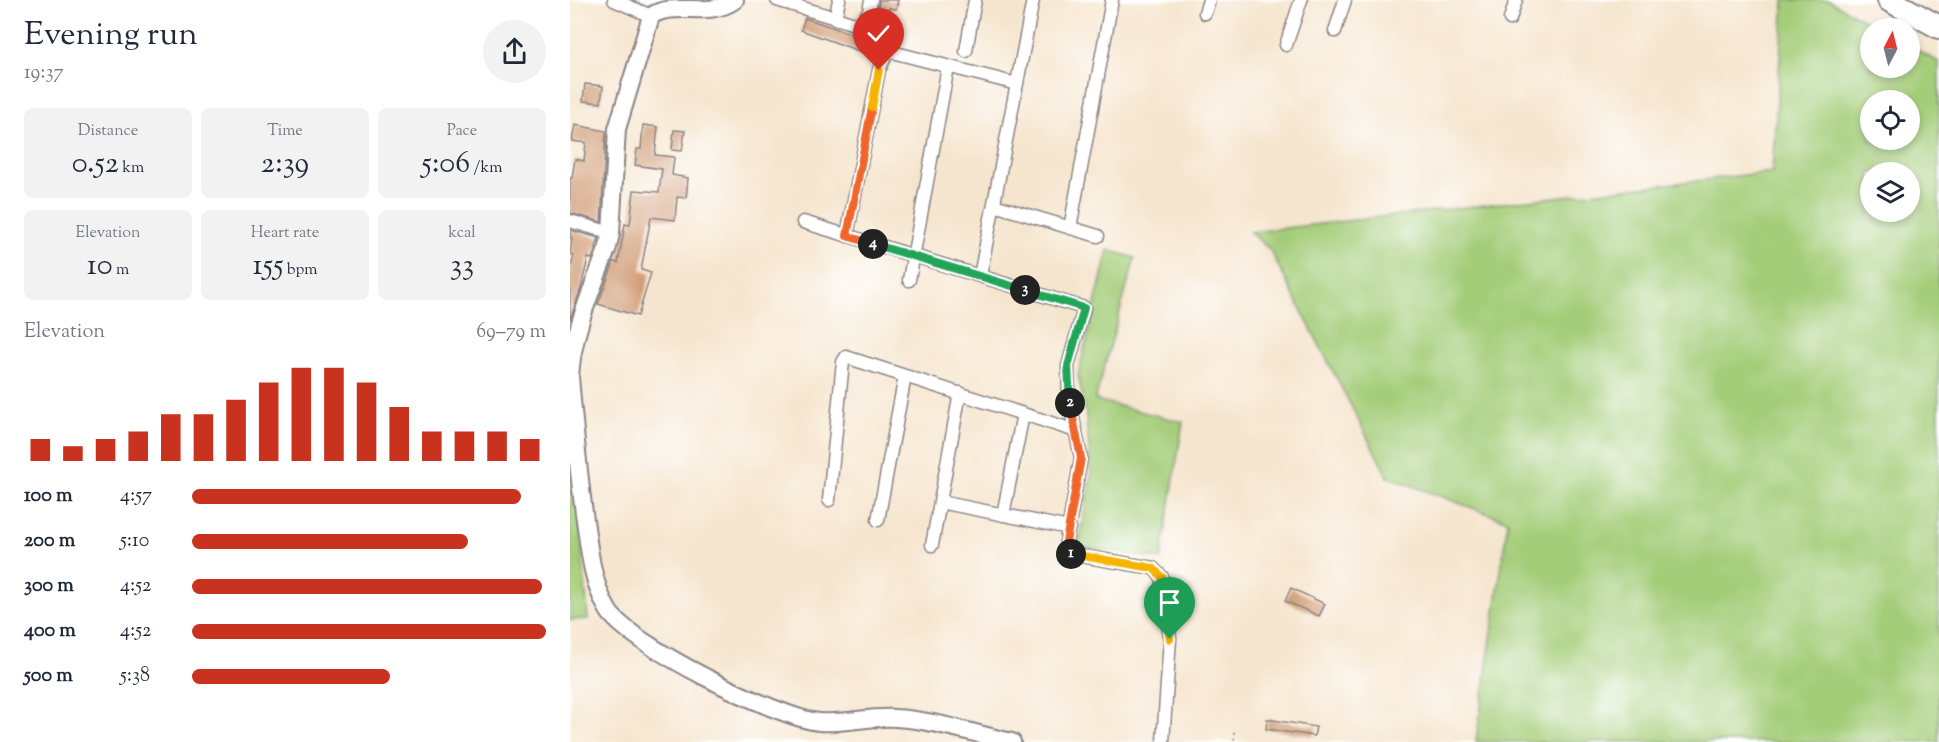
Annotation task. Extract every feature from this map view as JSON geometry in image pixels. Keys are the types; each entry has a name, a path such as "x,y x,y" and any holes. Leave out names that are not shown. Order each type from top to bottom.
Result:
{"highway":[{"path":"1889,0 1939,27"}],"street":[{"path":"614,0 651,16"},
{"path":"735,0 729,5 712,8 677,5 658,9 651,16 617,129 611,233 577,331 572,351 570,377 573,442 591,567 608,611 640,639 720,685 794,716 819,722 899,718 1012,742"},
{"path":"777,0 858,25 862,23 869,11 871,0"},
{"path":"835,19 839,0"},
{"path":"966,51 975,0"},
{"path":"980,276 1034,0"},
{"path":"1070,228 1112,0"},
{"path":"1205,13 1209,0"},
{"path":"1286,45 1301,0"},
{"path":"1335,31 1345,0"},
{"path":"1510,19 1516,0"},
{"path":"847,236 879,70 888,51 1017,84"},
{"path":"909,280 948,67"},
{"path":"994,205 1098,236"},
{"path":"570,220 611,233"},
{"path":"803,222 1084,308 1068,366 1069,398 1081,458 1064,553 1153,568 1162,577 1170,639 1163,742"},
{"path":"829,500 843,362 846,357 1076,431"},
{"path":"879,520 905,376"},
{"path":"932,545 960,393"},
{"path":"1003,515 1023,414"},
{"path":"940,502 1069,528"}],"path":[{"path":"1234,732 1234,742"}],"green space":[{"path":"1784,0 1828,0 1861,18 1860,78 1920,78 1920,52 1939,62 1939,742 1476,742 1508,521 1388,477 1270,250 1250,232 1772,172"},
{"path":"1108,250 1135,258 1095,400 1183,422 1161,559 1078,546 1091,475 1086,414 1078,375"},
{"path":"570,407 588,619 570,620"}],"building":[{"path":"879,0 898,0 896,9 889,8 888,17 877,16"},
{"path":"805,18 855,35 854,37 880,48 874,60 869,57 870,55 801,30"},
{"path":"585,84 603,86 601,103 583,101"},
{"path":"575,125 606,131 601,222 570,213 570,178 572,178 575,159 584,161 586,143 572,141"},
{"path":"643,125 658,127 655,155 674,157 672,175 688,178 686,198 677,197 675,220 651,217 641,270 651,273 638,316 598,304 614,262 618,263 625,224 630,225 634,190 659,192 662,169 635,165 637,149 641,149"},
{"path":"674,130 685,131 682,151 672,150"},
{"path":"570,230 599,238 592,259 588,258 570,320 570,272 574,255 570,254 572,238 570,238"},
{"path":"1291,588 1325,604 1319,616 1285,601"},
{"path":"1267,719 1316,727 1314,736 1266,729"}],"route":[{"path":"879,70 847,236 1084,308 1068,366 1069,398 1081,458 1064,553 1153,568 1162,577 1170,639"}]}
